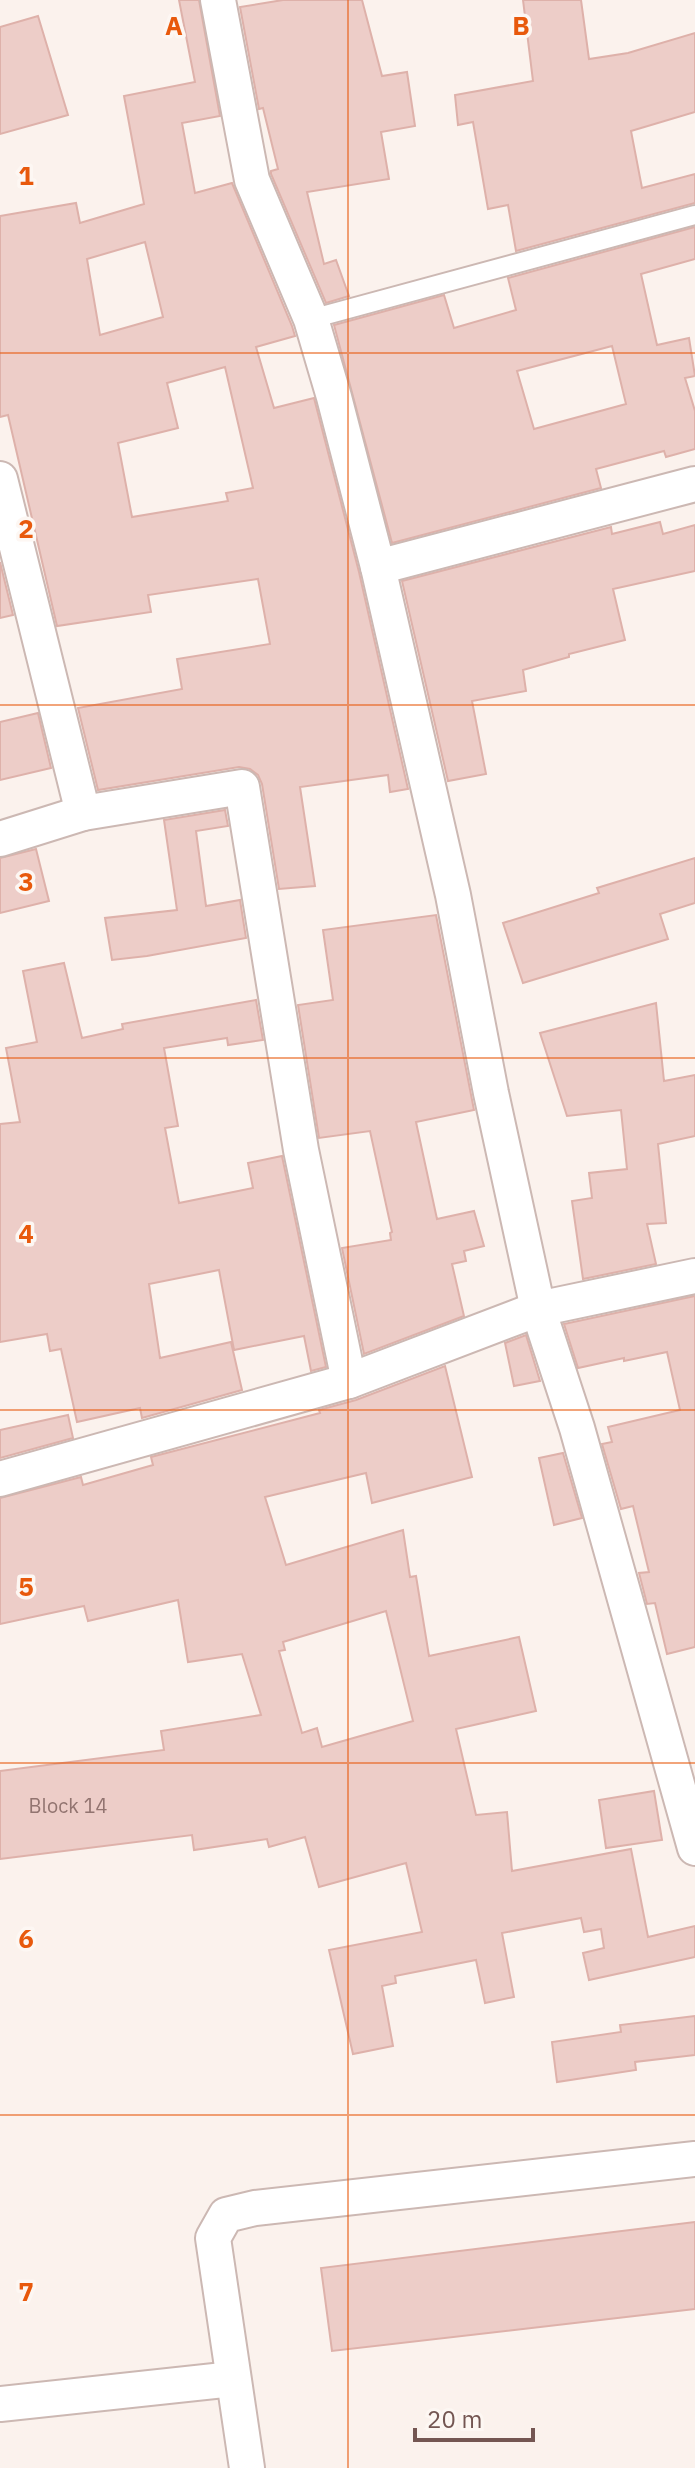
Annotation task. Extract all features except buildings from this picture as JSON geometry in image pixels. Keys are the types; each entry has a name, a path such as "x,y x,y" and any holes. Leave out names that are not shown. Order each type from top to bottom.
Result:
{"street":[{"path":"218,0 252,180 311,319 378,567 453,895 491,1093 538,1309 577,1428 695,1848"},
{"path":"0,479 83,813"},
{"path":"378,567 695,484"},
{"path":"0,839 83,813 242,787 301,1150 349,1381"},
{"path":"0,1479 349,1381 538,1309 695,1276"},
{"path":"247,2468 213,2238 226,2215 255,2208 695,2159"},
{"path":"0,2404 233,2379"}],"lane":[{"path":"311,319 695,215"}]}
